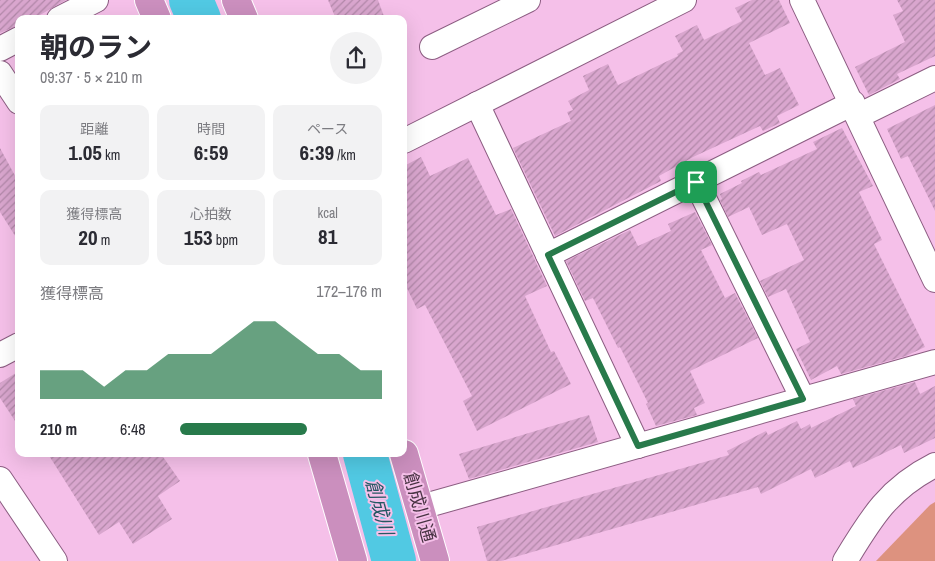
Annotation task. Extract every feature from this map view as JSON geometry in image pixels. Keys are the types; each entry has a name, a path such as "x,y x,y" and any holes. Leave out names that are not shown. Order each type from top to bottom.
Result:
{"highway":[{"path":"149,0 155,15"},
{"path":"236,0 242,15"},
{"path":"323,457 353,561"},
{"name":"創成川通","path":"405,457 421,507 435,561"}],"street":[{"path":"67,15 96,0"},
{"path":"432,47 528,0"},
{"path":"407,139 684,0"},
{"path":"802,0 935,280"},
{"path":"0,49 15,41"},
{"path":"0,73 15,96"},
{"path":"548,255 696,182 855,109 935,78"},
{"path":"476,104 638,446"},
{"path":"696,182 803,399"},
{"path":"0,355 15,347"},
{"path":"421,507 935,362"},
{"path":"845,561 875,512 911,477 935,465"},
{"path":"0,479 55,561"}],"shaded area":[{"path":"935,502 935,561 876,561 930,505"}],"building":[{"path":"0,0 66,0 40,15 15,15 15,27 0,33"},
{"path":"328,0 378,0 384,15 334,15"},
{"path":"752,0 779,0 790,23 749,43 765,75 780,68 799,105 777,116 780,123 763,131 760,126 693,157 659,176 661,181 555,236 513,148 571,121 567,112 573,110 568,101 589,90 583,76 608,64 618,85 678,56 677,54 683,51 675,36 697,25 704,40 742,21 735,8"},
{"path":"897,0 935,0 935,56 897,74 900,79 869,95 855,67 905,42 893,15 903,11"},
{"path":"935,105 935,211 908,156 901,159 887,129"},
{"path":"842,128 873,186 859,192 882,240 874,244 925,347 906,356 841,374 837,366 811,380 796,349 810,342 786,289 768,297 760,281 804,260 787,224 762,235 749,207 728,217 720,200 722,199 720,194 759,172 761,175 817,149 813,142"},
{"path":"0,148 15,176 15,236 0,212"},
{"path":"421,157 430,176 468,158 496,215 511,209 547,286 525,296 551,352 554,351 571,384 477,431 463,401 472,396 425,305 417,309 407,288 407,164"},
{"path":"695,212 712,245 701,250 725,298 735,293 758,338 690,371 705,403 694,408 697,415 656,426 646,404 648,403 620,347 618,348 593,298 585,301 566,261 630,230 638,246 671,231 668,224"},
{"path":"15,374 15,421 0,398 0,383"},
{"path":"915,382 920,394 935,386 935,438 904,453 901,445 853,468 850,461 815,478 811,469 761,494 758,487 501,561 487,561 477,527 729,455 727,451 766,431 768,435 797,421 801,429 810,424 811,428 856,406 853,399"},
{"path":"589,415 598,442 469,479 459,454"},
{"path":"50,457 163,457 180,481 158,496 172,519 133,544 119,522 99,535"}],"waterway":[{"name":"創成川","path":"191,0 197,15"},
{"name":"創成川","path":"366,457 394,561"}],"route":[{"path":"696,182 803,399 638,446 548,255 696,182"}]}
